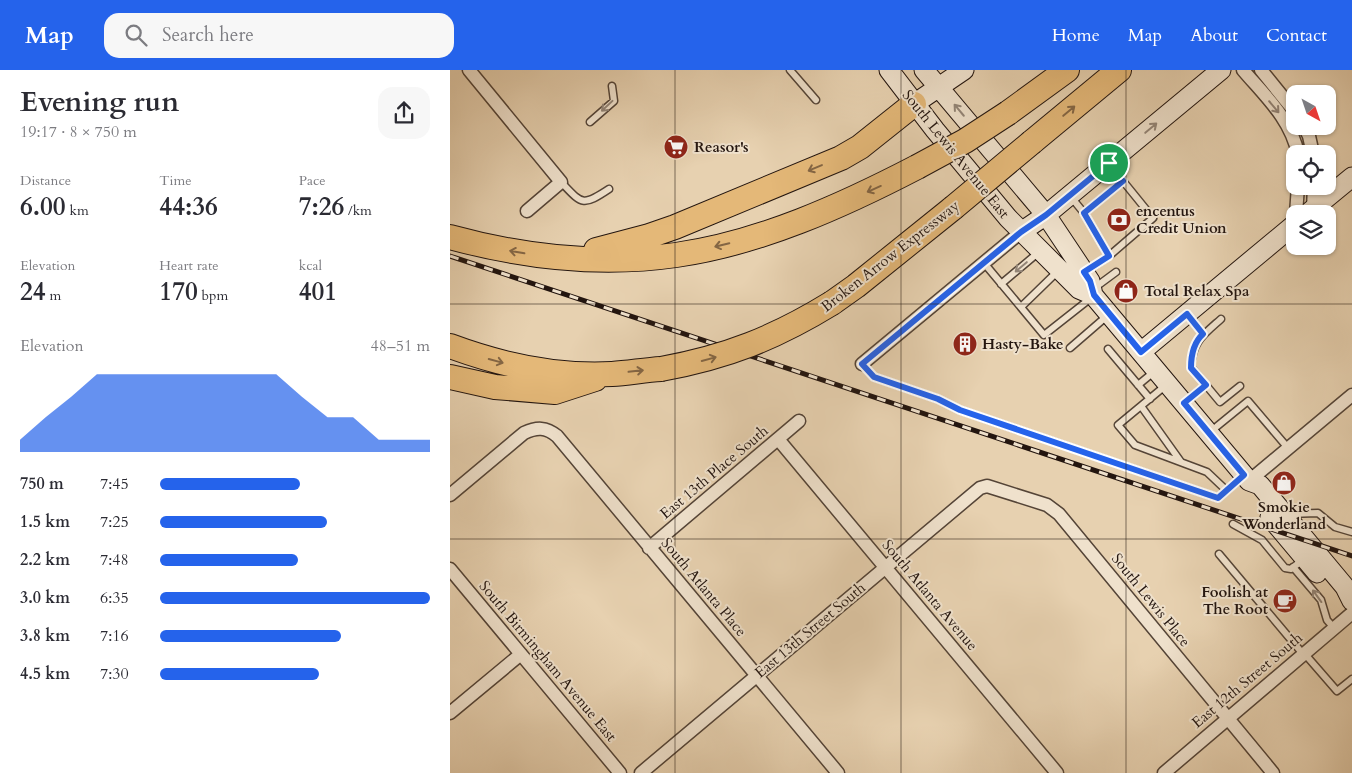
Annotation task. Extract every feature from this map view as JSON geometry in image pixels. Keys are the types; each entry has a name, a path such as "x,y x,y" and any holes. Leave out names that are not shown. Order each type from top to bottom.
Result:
{"highway":[{"path":"450,237 489,247 566,258 604,260 676,255 741,241 841,204 917,168 1008,113 1067,70"},
{"name":"Broken Arrow Expressway","path":"450,346 502,362 542,370 581,374 611,374 662,369 698,362 746,347 798,324 856,286 1119,70"},
{"path":"566,258 666,230 841,158 860,147 914,104"},
{"path":"450,377 495,387 555,392 611,374"}],"street":[{"path":"469,70 561,182 526,211"},
{"name":"South Lewis Avenue East","path":"889,70 914,104 1008,218 1078,289 1093,293"},
{"name":"South Lewis Avenue East","path":"924,70 1046,215 1090,281 1093,293 1109,314 1246,478 1260,485 1285,514 1345,587 1352,601"},
{"path":"914,104 964,70"},
{"path":"862,364 1021,232 1070,196 1221,70"},
{"path":"1242,70 1284,120 1296,145"},
{"path":"1261,70 1286,101"},
{"path":"1314,205 1352,177"},
{"path":"1141,352 1286,232"},
{"path":"1246,478 1350,401"},
{"name":"East 13th Place South","path":"650,548 799,421"},
{"name":"South Atlanta Place","path":"450,495 524,433 533,429 542,428 550,430 557,436 838,773"},
{"name":"South Atlanta Avenue","path":"778,439 1056,773"},
{"name":"South Lewis Avenue East","path":"1246,478 1250,493 1299,563 1336,596 1352,606"},
{"name":"South Lewis Place","path":"980,488 988,486 1047,505 1059,514 1273,773"},
{"name":"East 13th Street South","path":"641,773 980,488"},
{"name":"South Birmingham Avenue East","path":"450,570 620,773"},
{"name":"East 12th Street South","path":"1164,773 1352,613"},
{"path":"450,713 521,654"}],"lane":[{"path":"790,70 816,100"},
{"path":"590,122 614,101 612,86"},
{"path":"1084,272 1109,256 1153,218 1109,163"},
{"path":"1084,213 1123,181"},
{"path":"561,182 578,199 583,201 592,200 609,188"},
{"path":"1070,196 1084,213 1109,256"},
{"path":"1001,284 1040,251"},
{"path":"984,263 1044,336 1116,272"},
{"path":"1021,307 1059,270"},
{"path":"1070,348 1109,314"},
{"path":"1187,314 1203,334"},
{"path":"1221,319 1203,334 1195,346 1191,357 1191,368 1220,402 1240,386"},
{"path":"1108,349 1150,398"},
{"path":"862,364 874,377 938,399 960,410 1218,498 1226,490 1246,478"},
{"path":"1162,377 1150,398 1118,425 1135,444 1207,472 1226,490"},
{"path":"1138,385 1162,377"},
{"path":"1184,403 1206,385"},
{"path":"1209,433 1248,400 1288,448"},
{"path":"1141,406 1181,462"},
{"path":"1285,514 1318,513 1335,527 1352,532"},
{"path":"1233,524 1262,540 1285,568 1291,569 1299,563 1321,600 1327,620 1334,628"},
{"path":"1219,554 1337,691 1352,679"}],"railway":[{"path":"450,256 1352,556"}],"place":[{"name":"Reasor's","path":"676,147"},
{"name":"encentus Credit Union","path":"1119,220"},
{"name":"Total Relax Spa","path":"1126,291"},
{"name":"Hasty-Bake","path":"965,344"},
{"name":"Smokie Wonderland","path":"1284,483"},
{"name":"Foolish at The Root","path":"1285,601"}],"route":[{"path":"1109,163 1123,181 1084,213 1109,256 1084,272 1090,281 1094,295 1141,352 1187,314 1203,334 1199,338 1191,357 1191,368 1206,385 1184,403 1244,475 1218,498 960,410 938,399 874,377 862,364 1021,232 1046,215 1109,163"}]}
